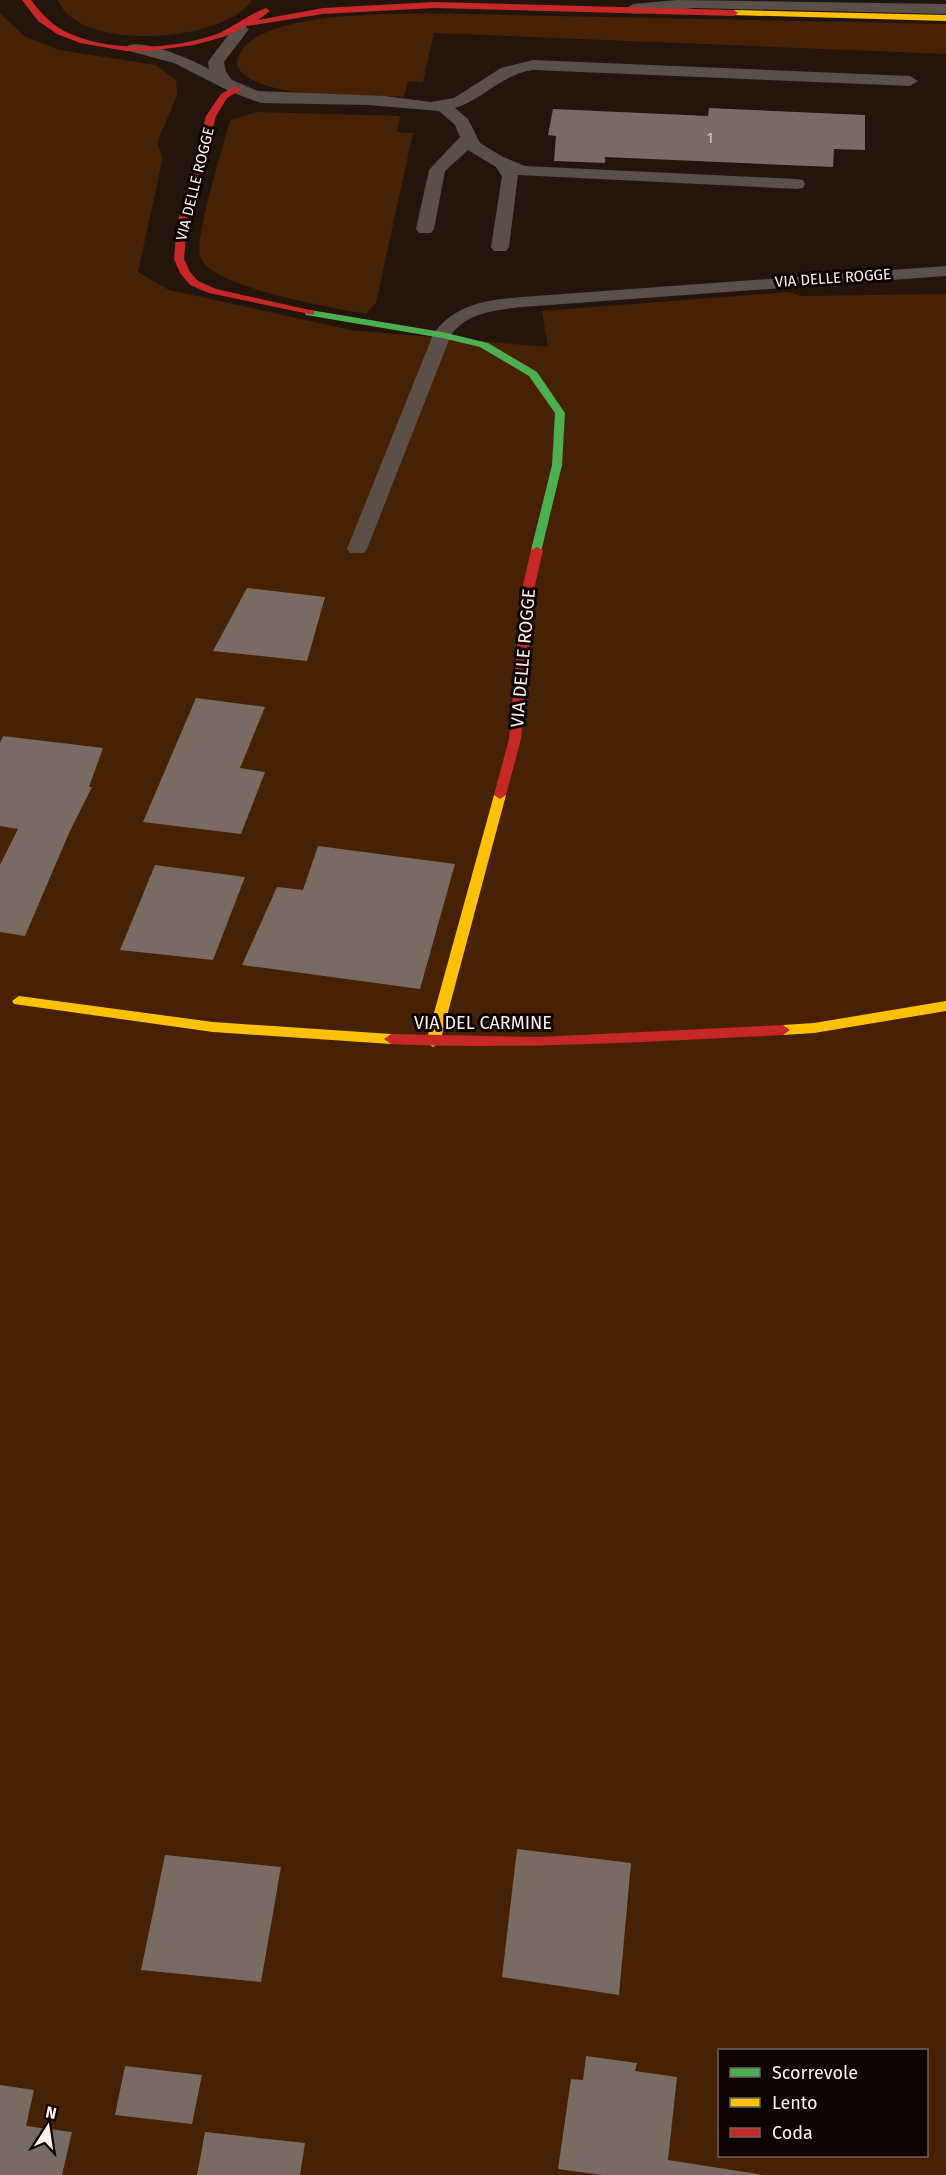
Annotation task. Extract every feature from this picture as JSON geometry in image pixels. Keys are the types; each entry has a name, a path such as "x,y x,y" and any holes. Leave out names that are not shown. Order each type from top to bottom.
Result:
{"street":[{"path":"26,0 33,15 50,27 73,38 102,45 135,48 169,47 201,42 245,26 309,12 386,6 633,9 946,18"},
{"path":"245,26 266,12 275,0"},
{"path":"917,0 946,1"},
{"name":"VIA DELLE ROGGE","path":"231,85 211,116 191,185 179,252 185,273 200,287 239,298 281,308 442,335 484,345 533,374 560,413 557,465 529,585 515,739 433,1042"},
{"name":"VIA DEL CARMINE","path":"19,1001 213,1027 433,1042 547,1042 814,1028 946,1006"}],"lane":[{"path":"633,9 694,3 946,9"},
{"path":"231,85 218,72 216,62 245,26"},
{"path":"135,48 180,60 255,96 281,105 297,107 378,110 443,106 466,98 507,69 524,65 910,81"},
{"path":"443,106 462,123 468,138 480,151 503,164 529,172 796,184"},
{"path":"425,229 438,170 468,138"},
{"path":"500,247 510,176 503,164"},
{"name":"VIA DELLE ROGGE","path":"442,335 453,321 467,314 514,303 946,271"},
{"path":"357,549 442,335"}],"shaded area":[{"path":"58,0 252,0 236,15 213,26 184,33 152,36 121,35 93,28 71,17"},
{"path":"0,13 24,36 59,50 156,65 176,80 177,95 157,143 163,157 138,272 169,290 351,330 548,347 542,311 789,292 801,296 946,294 946,2175 0,2175"},
{"path":"375,14 946,24 946,54 434,33 423,82 408,81 404,97 340,96 288,91 265,85 248,77 237,66 245,46 266,32 298,23"},
{"path":"256,112 400,116 397,132 413,133 376,303 366,314 248,287 225,278 208,267 200,256 201,232 227,130 231,120"}],"building":[{"path":"709,108 865,115 865,150 834,149 833,167 605,157 605,163 554,161 556,136 548,135 553,109 708,116"},
{"path":"247,588 325,597 307,661 213,651"},
{"path":"196,698 265,707 240,768 265,772 241,834 143,822"},
{"path":"3,736 103,748 89,787 92,787 69,833 25,936 0,932 0,865 18,829 0,826 0,743"},
{"path":"318,846 455,864 420,989 242,965 277,887 303,890"},
{"path":"155,865 245,877 213,960 120,950"},
{"path":"517,1849 631,1863 619,1995 502,1977"},
{"path":"165,1855 281,1867 261,1982 141,1970"},
{"path":"586,2056 637,2063 635,2071 677,2077 668,2160 764,2175 602,2175 558,2169 571,2079 583,2080"},
{"path":"125,2066 202,2075 192,2124 115,2115"},
{"path":"0,2085 34,2090 26,2126 72,2132 62,2175 0,2175"},
{"path":"205,2132 305,2143 300,2175 197,2175"}],"traffic: fast":[{"path":"310,313 442,335 484,345 533,374 560,413 557,465 537,550"}],"traffic: slow":[{"path":"734,13 946,18"},
{"path":"433,1042 500,795"},
{"path":"19,1001 213,1027 391,1039"},
{"path":"783,1030 814,1028 946,1006"}],"traffic: jam":[{"path":"26,0 41,19 60,32 80,40 126,48 173,46 213,38 227,33 266,11"},
{"path":"250,24 323,11 435,5 734,13"},
{"path":"237,89 224,96 211,116 182,224 179,259 185,273 194,283 213,291 310,313"},
{"path":"500,795 515,739 529,585 537,550"},
{"path":"391,1039 538,1042 783,1030"}]}
